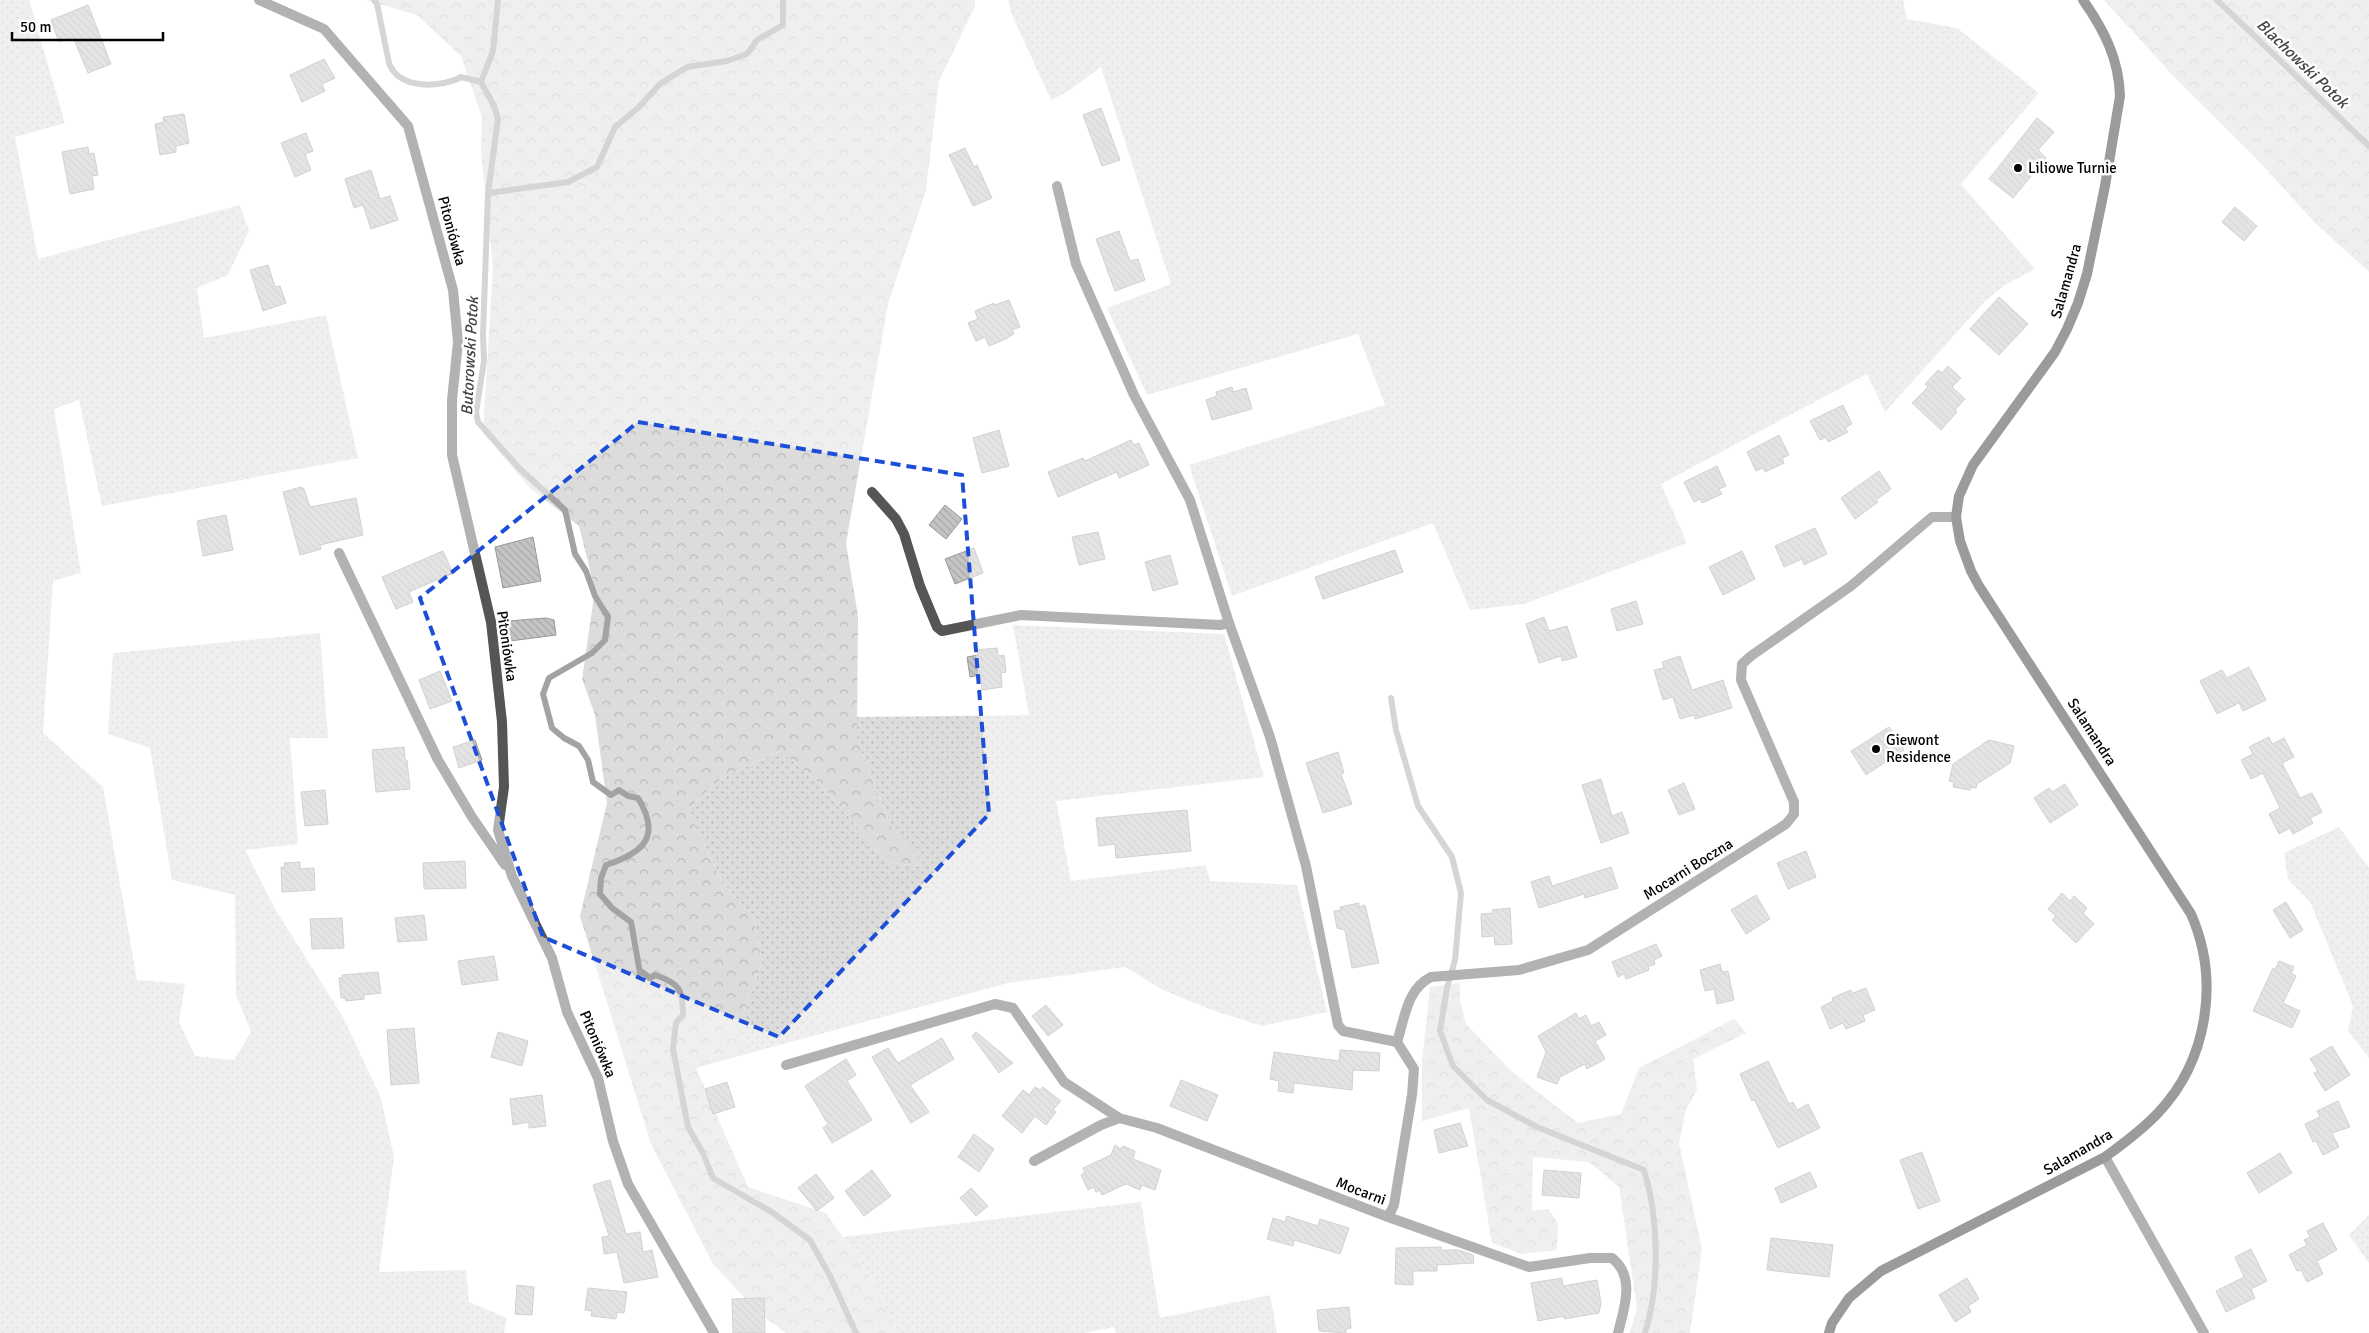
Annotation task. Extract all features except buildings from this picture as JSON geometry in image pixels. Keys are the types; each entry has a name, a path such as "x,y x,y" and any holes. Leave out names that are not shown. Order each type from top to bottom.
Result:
{"street":[{"name":"Pitoniówka","path":"259,0 324,29 408,126 453,290 458,342 452,400 452,455 491,622 502,722 504,788 498,830 512,876 552,958 567,1012 598,1078 613,1141 628,1184 714,1333"},
{"name":"Salamandra","path":"1828,1333 1832,1323 1849,1298 1881,1271 2105,1157 2127,1141 2158,1112 2177,1087 2191,1062 2201,1035 2206,1009 2208,986 2200,935 2178,893 1970,571 1960,541 1956,517 1959,496 1967,475 1987,444 2055,352 2071,320 2087,274 2120,96 2117,70 2107,38 2083,0"},
{"path":"1057,186 1076,264 1134,395 1190,500 1229,623 1270,737 1306,866 1338,1025 1343,1031 1397,1042 1414,1069 1412,1095 1394,1205 1388,1217"},
{"path":"872,492 900,527 936,627 942,631 1021,615 1220,625 1229,623"},
{"name":"Mocarni Boczna","path":"1397,1042 1410,998 1420,983 1432,977 1519,970 1588,950 1786,824 1794,814 1794,802 1741,680 1740,669 1742,664 1851,586 1932,517 1956,517"},
{"path":"339,553 438,760 472,817 512,876"},
{"name":"Mocarni","path":"786,1064 995,1004 1013,1008 1064,1082 1119,1118 1156,1128 1388,1217 1529,1266 1590,1258 1612,1258 1626,1278 1626,1298 1618,1333"},
{"path":"1034,1162 1101,1125 1119,1118"},
{"path":"2105,1157 2204,1333"}],"highlighted area":[{"path":"638,422 962,475 989,814 779,1037 543,937 420,598"}],"green space":[{"path":"0,0 29,0 65,123 15,137 38,259 240,205 249,231 228,275 197,288 204,338 326,315 358,458 102,506 79,400 54,409 81,573 53,581 43,733 103,787 137,980 185,984 179,1022 195,1056 234,1060 251,1032 236,995 235,895 172,880 150,748 108,734 113,653 320,633 328,738 290,738 298,844 245,850 275,909 343,1017 381,1098 394,1157 379,1272 466,1270 469,1302 507,1318 504,1333 0,1333"},
{"path":"366,0 975,0 975,6 939,81 926,190 888,304 846,543 858,616 857,740 891,826 925,866 888,863 820,783 780,751 722,778 688,809 722,882 754,918 762,963 740,1022 743,1055 696,1068 748,1187 826,1213 873,1281 899,1333 786,1333 760,1314 713,1264 651,1144 580,916 607,803 595,715 582,679 595,590 579,526 531,489 483,433 493,266 481,152 482,117 461,56 417,15"},
{"path":"1008,0 1903,0 1907,19 1957,28 2039,93 1961,184 2035,269 2005,285 1985,301 1885,412 1867,374 1661,484 1687,543 1524,604 1470,610 1433,523 1232,596 1189,465 1385,405 1358,334 1147,395 1107,308 1171,284 1101,67 1067,92 1051,100 1012,15"},
{"path":"2104,0 2369,0 2369,272 2315,223 2254,156 2177,80"},
{"path":"1013,625 1224,634 1264,777 1056,801 1071,881 1206,865 1210,881 1297,885 1327,1012 1262,1026 1212,1010 1163,990 1125,967 1008,983 743,1055 740,1022 762,963 754,918 722,882 688,809 722,778 780,751 820,783 888,863 924,866 891,826 857,740 857,717 1029,715"},
{"path":"2339,827 2369,868 2369,1058 2348,1031 2353,1006 2310,902 2288,879 2284,853"},
{"path":"1460,983 1460,1000 1466,1024 1511,1071 1578,1123 1621,1114 1639,1068 1734,1019 1746,1033 1693,1059 1697,1090 1686,1110 1679,1143 1702,1249 1690,1333 1630,1333 1637,1308 1619,1187 1589,1162 1533,1157 1532,1211 1548,1209 1558,1223 1557,1250 1522,1254 1492,1243 1469,1108 1422,1121 1422,1061 1430,987"},
{"path":"1141,1202 1160,1318 1270,1295 1277,1333 1116,1333 1114,1327 1085,1333 899,1333 873,1281 843,1237"},
{"path":"2369,1215 2369,1263 2349,1235"}],"waterway":[{"name":"Butorowski Potok","path":"374,0 377,4 389,63 394,72 402,78 421,84 432,85 453,81 461,77 481,82 494,106 498,119 488,193 483,335 484,361 476,412 478,422 520,469 565,510 575,554 586,571 595,596 608,617 605,640 592,653 549,678 543,694 552,728 564,738 579,746 588,760 593,782 611,795 619,790 628,796 638,798 645,812 648,823 648,833 645,842 630,855 606,865 601,878 600,894 612,908 631,922 640,973 642,972 650,978 655,975 670,981 678,988 680,993 683,1015 676,1023 673,1049 688,1127 703,1153 713,1178 773,1213 810,1240 831,1278 856,1333"},
{"path":"481,82 493,51 498,0"},
{"path":"488,193 568,182 597,167 615,127 638,108 660,84 687,67 727,61 747,54 757,40 783,25 783,0"},
{"name":"Blachowski Potok","path":"2217,0 2369,146"},
{"path":"1391,698 1396,730 1418,806 1452,857 1461,893 1455,960 1447,988 1440,1031 1453,1066 1487,1100 1537,1127 1644,1170 1653,1209 1656,1252 1653,1294 1645,1333"}],"place":[{"name":"Liliowe Turnie","path":"2018,168"},
{"name":"Giewont Residence","path":"1876,749"}]}
